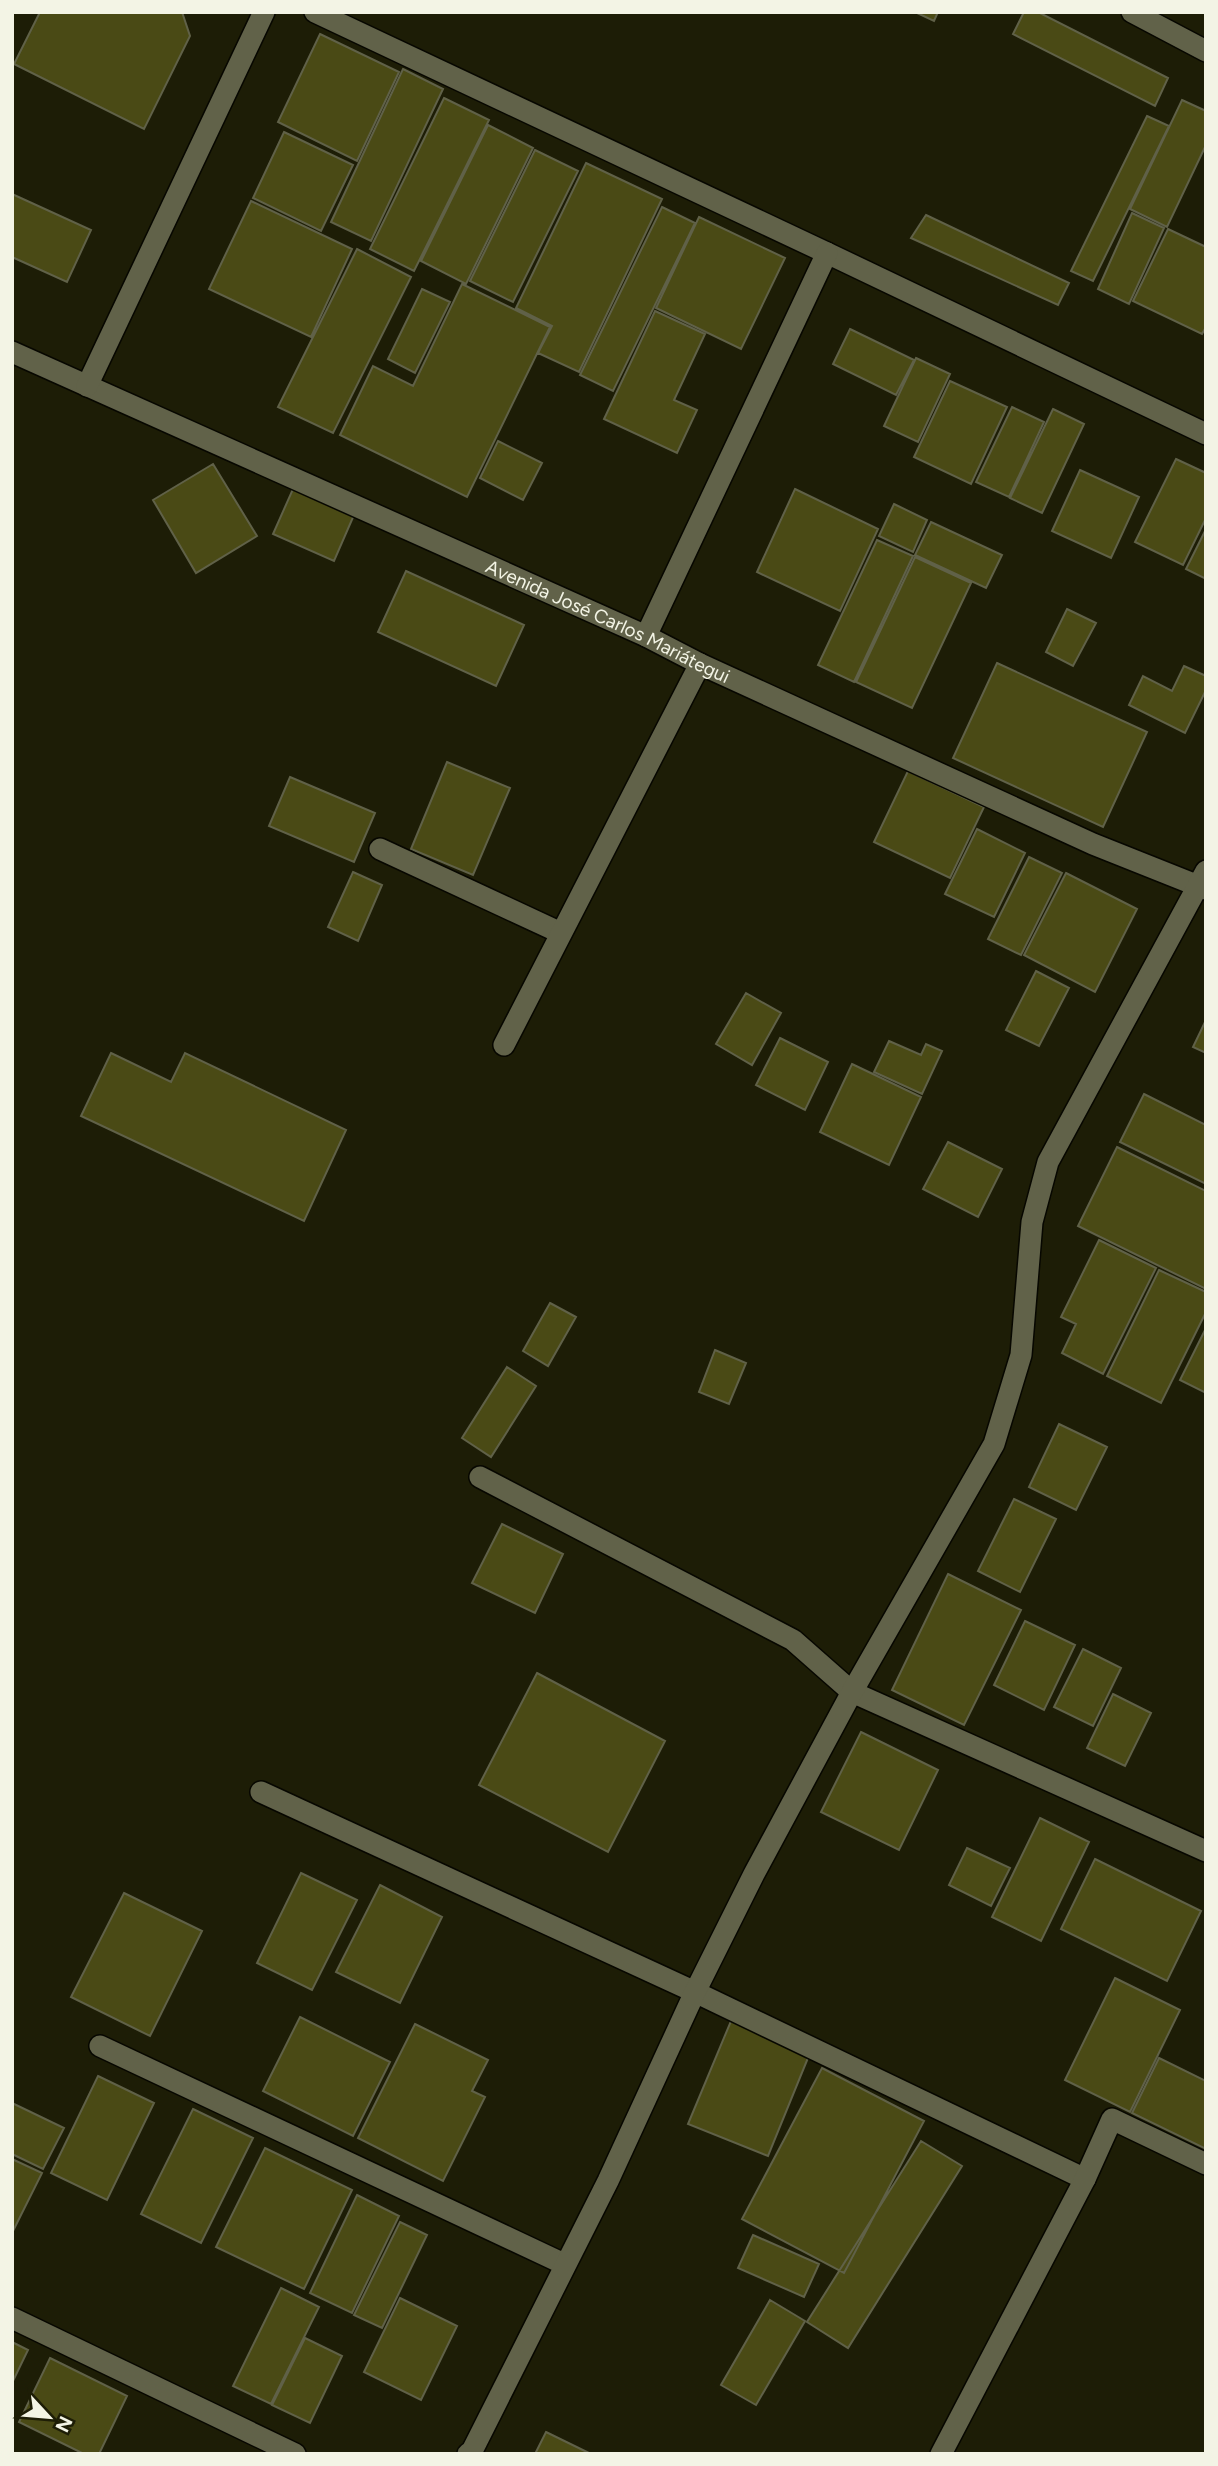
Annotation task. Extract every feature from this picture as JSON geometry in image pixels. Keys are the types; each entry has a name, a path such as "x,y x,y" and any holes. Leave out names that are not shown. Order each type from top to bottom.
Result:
{"street":[{"path":"87,386 264,12"},
{"path":"315,12 1206,434"},
{"path":"1132,12 1206,51"},
{"path":"646,636 827,253"},
{"name":"Avenida José Carlos Mariátegui","path":"12,352 646,636 700,664 1093,844 1203,882"},
{"path":"504,1045 700,664"},
{"path":"380,849 561,933"},
{"path":"468,2454 472,2451 608,2181 695,1992 754,1874 852,1692 994,1444 1021,1355 1032,1222 1048,1162 1203,882"},
{"path":"480,1477 793,1640 852,1692 1206,1851"},
{"path":"261,1792 695,1992 1085,2179"},
{"path":"100,2046 564,2264"},
{"path":"941,2454 1085,2179 1112,2119 1206,2164"},
{"path":"12,2318 295,2454"}],"building":[{"path":"40,12 182,12 190,36 144,129 14,64"},
{"path":"915,12 938,12 934,21"},
{"path":"1024,12 1038,12 1168,78 1155,106 1013,34"},
{"path":"320,34 399,72 357,161 278,122"},
{"path":"403,69 443,89 371,241 331,222"},
{"path":"444,98 489,120 414,271 370,249"},
{"path":"1182,100 1206,111 1206,145 1167,227 1130,209"},
{"path":"1147,116 1169,126 1093,281 1071,271"},
{"path":"488,125 533,148 466,284 421,261"},
{"path":"284,132 353,165 321,231 253,198"},
{"path":"535,150 578,171 513,302 470,281"},
{"path":"586,163 662,199 579,372 538,353 552,326 516,308"},
{"path":"12,194 91,230 67,282 12,257"},
{"path":"251,201 352,249 311,337 209,289"},
{"path":"662,207 695,223 613,391 580,375"},
{"path":"1132,213 1164,228 1129,304 1098,289"},
{"path":"926,215 1069,283 1058,305 911,238"},
{"path":"699,217 785,258 741,349 656,308"},
{"path":"1168,229 1206,247 1206,327 1202,334 1133,301"},
{"path":"357,249 411,277 333,433 278,407"},
{"path":"462,284 550,327 467,497 340,435 373,366 413,386"},
{"path":"422,289 450,302 415,373 388,359"},
{"path":"655,311 705,334 674,400 697,410 677,453 604,419"},
{"path":"850,329 914,360 896,395 833,364"},
{"path":"916,358 950,374 918,442 884,426"},
{"path":"950,381 1007,407 971,484 914,457"},
{"path":"1012,407 1044,422 1009,497 976,482"},
{"path":"1053,409 1084,424 1042,513 1010,498"},
{"path":"498,441 542,463 523,500 480,478"},
{"path":"1176,459 1206,473 1206,518 1183,565 1135,542"},
{"path":"213,464 257,536 196,573 153,500"},
{"path":"1080,470 1139,497 1111,558 1052,531"},
{"path":"293,489 354,515 334,561 273,534"},
{"path":"795,489 878,529 840,611 757,572"},
{"path":"894,504 927,520 913,552 879,536"},
{"path":"931,522 1002,555 986,588 915,555"},
{"path":"1206,529 1206,579 1186,569"},
{"path":"877,540 913,556 854,682 818,665"},
{"path":"915,557 971,583 912,708 856,682"},
{"path":"406,571 524,625 496,686 378,632"},
{"path":"1067,609 1096,623 1073,666 1046,652"},
{"path":"997,663 1147,732 1103,827 953,758"},
{"path":"1184,666 1206,676 1206,690 1185,733 1129,705 1143,676 1172,691"},
{"path":"447,762 510,788 473,875 411,849"},
{"path":"908,771 984,807 950,878 874,842"},
{"path":"290,777 375,813 354,862 269,826"},
{"path":"977,829 1025,853 994,917 945,894"},
{"path":"1029,857 1062,873 1021,955 988,939"},
{"path":"353,872 382,885 358,941 328,927"},
{"path":"1066,873 1137,909 1095,992 1024,955"},
{"path":"1036,971 1069,988 1039,1046 1006,1030"},
{"path":"746,993 781,1013 752,1065 716,1044"},
{"path":"1206,1020 1206,1053 1193,1047"},
{"path":"780,1038 828,1062 805,1110 756,1085"},
{"path":"889,1041 921,1055 926,1044 942,1051 922,1094 874,1072"},
{"path":"111,1053 171,1082 185,1053 346,1130 304,1221 81,1116"},
{"path":"852,1064 921,1097 889,1165 820,1132"},
{"path":"1144,1094 1206,1125 1206,1184 1120,1142"},
{"path":"948,1142 1002,1169 978,1217 923,1189"},
{"path":"1117,1147 1206,1191 1206,1289 1078,1226"},
{"path":"1099,1240 1156,1268 1103,1374 1062,1353 1076,1324 1061,1317"},
{"path":"1159,1270 1206,1292 1206,1312 1161,1403 1107,1376"},
{"path":"550,1303 576,1317 548,1366 523,1351"},
{"path":"1206,1328 1206,1393 1180,1380"},
{"path":"715,1350 746,1363 729,1404 699,1392"},
{"path":"507,1367 536,1386 491,1457 462,1438"},
{"path":"1059,1424 1107,1447 1076,1510 1029,1487"},
{"path":"1014,1499 1056,1519 1020,1592 978,1571"},
{"path":"502,1524 563,1554 535,1613 472,1583"},
{"path":"948,1574 1021,1610 964,1725 892,1690"},
{"path":"1025,1621 1075,1645 1044,1710 994,1685"},
{"path":"1083,1649 1121,1668 1093,1726 1054,1707"},
{"path":"537,1673 665,1741 608,1852 479,1785"},
{"path":"1113,1694 1151,1713 1125,1766 1087,1748"},
{"path":"861,1732 938,1770 899,1850 821,1812"},
{"path":"1040,1818 1089,1842 1041,1941 992,1917"},
{"path":"967,1848 1010,1868 991,1906 949,1885"},
{"path":"1095,1859 1201,1911 1167,1981 1061,1929"},
{"path":"301,1873 357,1900 312,1990 257,1963"},
{"path":"380,1885 442,1917 400,2003 336,1972"},
{"path":"124,1893 202,1931 150,2036 71,1997"},
{"path":"1115,1978 1180,2010 1130,2112 1065,2080"},
{"path":"300,2017 390,2062 353,2136 263,2091"},
{"path":"731,2021 810,2053 768,2156 688,2124"},
{"path":"415,2024 488,2060 472,2091 485,2097 443,2181 358,2138"},
{"path":"1159,2058 1206,2081 1206,2149 1132,2113"},
{"path":"822,2068 924,2121 844,2273 742,2219"},
{"path":"98,2076 154,2103 107,2200 51,2173"},
{"path":"12,2103 64,2128 43,2169 12,2154"},
{"path":"193,2109 253,2138 201,2243 141,2214"},
{"path":"921,2141 962,2166 848,2348 807,2322"},
{"path":"265,2148 352,2190 304,2289 216,2247"},
{"path":"12,2159 42,2173 12,2233"},
{"path":"357,2195 399,2216 352,2313 310,2293"},
{"path":"400,2222 427,2235 382,2328 354,2315"},
{"path":"753,2235 819,2264 804,2297 738,2268"},
{"path":"281,2288 319,2307 271,2404 233,2386"},
{"path":"400,2298 457,2326 421,2400 364,2372"},
{"path":"770,2300 805,2321 756,2405 721,2385"},
{"path":"305,2338 342,2356 310,2423 272,2405"},
{"path":"12,2342 28,2350 12,2383"},
{"path":"50,2358 127,2396 99,2454 84,2454 19,2422"},
{"path":"546,2432 591,2454 535,2454"}]}
